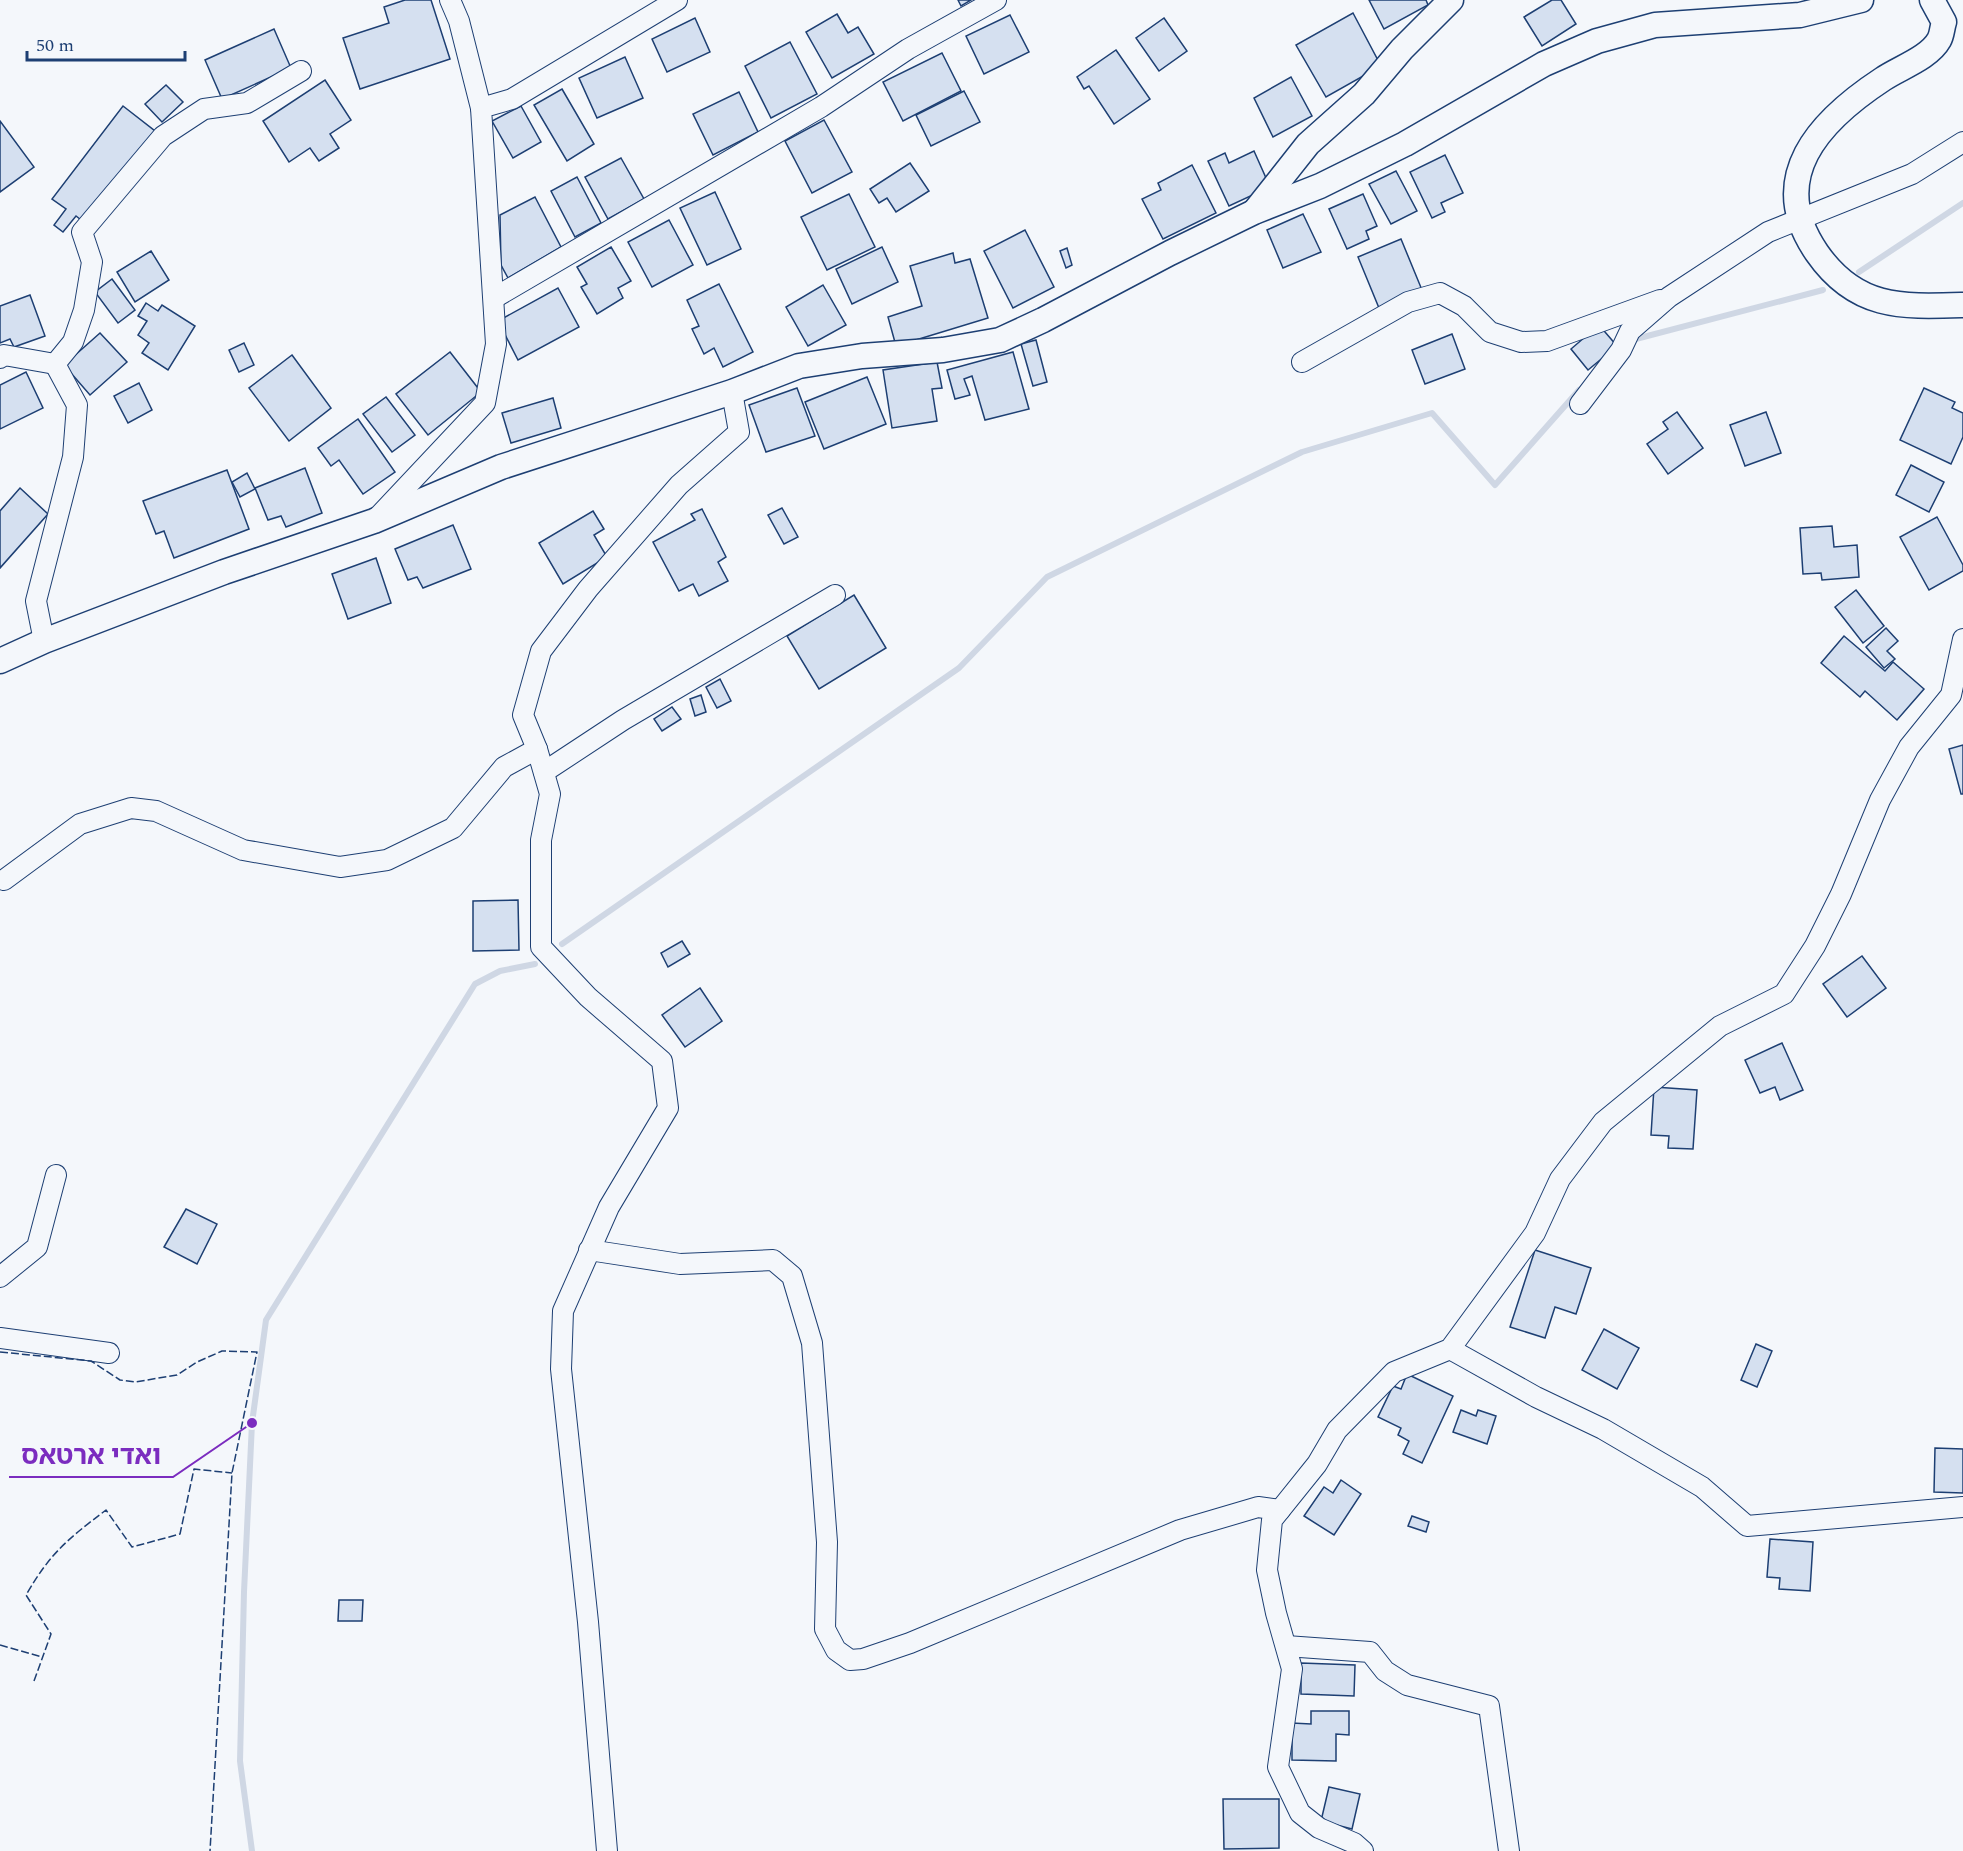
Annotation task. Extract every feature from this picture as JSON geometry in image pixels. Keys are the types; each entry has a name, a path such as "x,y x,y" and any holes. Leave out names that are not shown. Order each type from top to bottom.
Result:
{"street":[{"path":"374,521 485,403 496,344 481,108 459,21 450,0"},
{"path":"481,108 512,99 678,0"},
{"path":"494,298 623,225 821,107 908,49 996,0"},
{"path":"1254,212 1308,144 1364,94 1402,49 1451,0"},
{"path":"0,661 44,641 224,572 374,521 501,466 732,392 799,366 1000,340 1254,212 1320,186 1405,144 1544,64 1597,41 1655,25 1800,15 1861,0"},
{"path":"1932,0 1944,22 1939,41 1920,57 1884,78 1843,108 1815,138 1803,163 1795,190 1799,219 1805,235 1835,276 1857,293 1888,304 1963,305"},
{"path":"55,364 73,342 84,310 92,262 82,232 163,136 204,109 247,103 302,71"},
{"path":"1580,404 1621,350 1630,331 1669,297 1768,232 1868,194 1912,174 1963,142"},
{"path":"1302,362 1408,302 1440,293 1464,306 1490,332 1521,342 1547,341 1669,297"},
{"path":"0,358 4,355 28,357 55,364 77,405 73,457 36,601 44,641"},
{"path":"607,1851 589,1634 561,1369 563,1311 609,1207 668,1108 662,1061 588,997 541,947 541,840 550,794 537,749 523,715 541,651 588,589 680,485 739,432 732,392"},
{"path":"544,772 623,720 835,595"},
{"path":"1363,1851 1354,1843 1319,1828 1300,1813 1278,1767 1292,1670 1268,1570 1272,1520 1317,1464 1336,1430 1394,1372 1450,1349 1535,1233 1560,1179 1603,1122 1720,1026 1784,994 1815,946 1841,894 1880,800 1905,756 1951,695 1963,639"},
{"path":"4,880 80,824 131,808 156,812 243,850 340,867 387,860 453,828 504,767 537,749"},
{"path":"0,1277 37,1247 57,1175"},
{"path":"589,1250 680,1264 715,1260 773,1260 792,1276 812,1343 827,1542 825,1629 836,1650 850,1660 863,1659 910,1643 1180,1530 1258,1507 1280,1510"},
{"path":"0,1338 109,1353"},
{"path":"1450,1349 1536,1397 1603,1430 1702,1487 1747,1526 1963,1507"},
{"path":"1286,1646 1370,1652 1385,1671 1407,1684 1489,1706 1509,1851"}],"building":[{"path":"405,0 431,0 450,59 360,89 343,38 389,23 384,7"},
{"path":"958,0 971,0 961,6"},
{"path":"1369,0 1426,0 1428,5 1384,29"},
{"path":"1552,0 1561,0 1576,24 1542,46 1524,17"},
{"path":"1353,13 1381,66 1326,97 1296,45"},
{"path":"837,14 848,33 858,27 874,54 832,78 806,32"},
{"path":"1010,15 1029,52 984,74 966,36"},
{"path":"695,18 710,52 667,72 652,39"},
{"path":"1164,18 1187,51 1159,71 1136,38"},
{"path":"274,29 291,68 222,99 205,60"},
{"path":"790,42 817,94 771,118 745,66"},
{"path":"1116,50 1150,99 1114,124 1089,86 1084,89 1077,77"},
{"path":"942,53 961,91 903,121 883,82"},
{"path":"625,57 643,98 597,118 579,78"},
{"path":"1291,77 1312,116 1273,137 1254,98"},
{"path":"325,80 351,120 330,134 339,148 319,161 310,148 289,162 263,121"},
{"path":"166,85 183,102 162,122 145,104"},
{"path":"562,89 594,144 567,161 534,105"},
{"path":"964,91 980,122 931,146 916,115"},
{"path":"739,92 758,132 713,155 693,114"},
{"path":"123,106 155,131 85,223 76,216 63,232 54,225 66,209 52,199"},
{"path":"521,106 541,142 513,158 492,121"},
{"path":"824,120 852,172 812,193 785,141"},
{"path":"0,121 34,167 0,192"},
{"path":"1254,151 1270,187 1229,206 1208,161 1225,153 1229,163"},
{"path":"1445,155 1463,193 1441,203 1445,212 1432,218 1410,172"},
{"path":"621,158 644,199 608,219 585,177"},
{"path":"910,163 929,191 896,212 887,198 879,203 870,189"},
{"path":"1192,165 1216,213 1163,239 1142,199 1161,190 1158,183"},
{"path":"1396,171 1417,211 1391,224 1369,184"},
{"path":"577,177 601,223 575,237 551,191"},
{"path":"715,192 741,249 707,265 680,208"},
{"path":"849,194 875,247 827,270 801,217"},
{"path":"1363,194 1377,226 1366,231 1369,239 1347,249 1329,209"},
{"path":"535,197 561,247 508,278 501,265 500,215"},
{"path":"1303,214 1321,252 1283,268 1267,230"},
{"path":"669,220 693,265 652,287 628,242"},
{"path":"1025,230 1054,287 1013,308 984,251"},
{"path":"1401,239 1422,290 1379,308 1358,257"},
{"path":"611,247 631,281 618,288 623,298 597,314 581,287 587,284 577,267"},
{"path":"882,247 898,282 852,304 836,269"},
{"path":"1067,248 1072,265 1066,268 1060,251"},
{"path":"151,251 169,280 135,302 117,272"},
{"path":"953,253 955,263 970,259 988,318 896,346 888,317 922,306 910,266"},
{"path":"112,279 135,310 118,323 95,292"},
{"path":"719,284 753,352 723,367 714,348 704,354 692,329 699,326 687,300"},
{"path":"823,285 846,325 808,346 786,307"},
{"path":"558,288 579,327 518,360 498,321"},
{"path":"30,295 45,336 14,347 10,339 0,343 0,306"},
{"path":"146,303 158,311 162,305 195,326 168,370 142,353 149,343 138,335 147,321 138,316"},
{"path":"1599,325 1617,346 1588,370 1571,349"},
{"path":"100,333 127,362 90,395 64,365"},
{"path":"1452,334 1465,369 1425,384 1412,350"},
{"path":"1036,340 1047,382 1033,386 1021,344"},
{"path":"244,343 254,365 239,372 229,350"},
{"path":"450,352 481,392 428,435 396,394"},
{"path":"1013,352 1029,409 985,420 972,376 964,379 970,395 955,399 947,370"},
{"path":"292,355 331,408 289,441 249,388"},
{"path":"937,362 942,388 932,389 937,421 892,428 883,370"},
{"path":"26,372 43,408 0,429 0,385"},
{"path":"867,377 886,424 824,449 805,402"},
{"path":"139,383 152,410 128,423 114,396"},
{"path":"797,388 815,436 766,452 749,405"},
{"path":"1924,388 1955,402 1952,408 1963,413 1963,437 1951,464 1900,440"},
{"path":"386,397 415,435 392,452 363,414"},
{"path":"553,398 561,428 511,443 502,413"},
{"path":"1677,412 1703,448 1668,474 1647,444 1668,429 1663,422"},
{"path":"1766,412 1781,453 1745,466 1730,425"},
{"path":"358,419 395,472 363,494 339,460 331,466 318,448"},
{"path":"1911,465 1944,482 1929,512 1896,495"},
{"path":"305,468 322,513 286,527 281,516 268,520 255,488"},
{"path":"227,470 249,529 174,558 164,531 156,534 143,501"},
{"path":"247,473 255,489 240,497 232,482"},
{"path":"20,488 48,514 0,568 0,511"},
{"path":"782,508 798,537 784,544 768,515"},
{"path":"702,509 726,557 718,562 728,581 699,596 693,584 679,591 653,542 695,520 691,514"},
{"path":"593,511 604,529 594,535 607,557 563,584 539,543"},
{"path":"1937,517 1963,565 1963,571 1929,590 1900,537"},
{"path":"453,525 471,569 423,588 417,577 408,580 395,549"},
{"path":"1832,526 1834,547 1857,545 1859,577 1822,580 1821,573 1803,574 1800,528"},
{"path":"376,558 391,603 348,619 332,574"},
{"path":"1856,590 1884,626 1863,643 1835,607"},
{"path":"854,595 886,648 819,689 787,636"},
{"path":"1886,628 1898,641 1887,651 1895,659 1884,668 1866,647"},
{"path":"1844,636 1885,671 1893,662 1924,689 1897,720 1865,691 1860,697 1821,663"},
{"path":"720,679 731,701 717,708 706,687"},
{"path":"701,695 706,712 695,716 690,699"},
{"path":"672,707 681,719 662,731 654,719"},
{"path":"1963,745 1963,794 1961,794 1949,749"},
{"path":"518,900 519,950 473,951 473,901"},
{"path":"682,941 690,954 668,967 661,953"},
{"path":"1862,956 1886,988 1847,1017 1823,984"},
{"path":"700,988 722,1021 685,1047 662,1015"},
{"path":"1782,1043 1803,1090 1780,1100 1775,1087 1760,1093 1745,1060"},
{"path":"1654,1087 1697,1090 1693,1149 1668,1148 1669,1136 1651,1135"},
{"path":"186,1209 217,1224 197,1264 164,1247"},
{"path":"1535,1250 1591,1268 1576,1314 1555,1307 1545,1338 1510,1327"},
{"path":"1604,1329 1639,1348 1617,1389 1582,1370"},
{"path":"1756,1344 1772,1351 1757,1387 1741,1380"},
{"path":"1407,1374 1453,1396 1422,1463 1403,1454 1409,1441 1398,1435 1401,1428 1378,1417 1393,1386 1401,1389"},
{"path":"1461,1410 1476,1416 1478,1410 1496,1416 1487,1444 1453,1432"},
{"path":"1935,1448 1963,1449 1963,1493 1934,1492"},
{"path":"1341,1480 1361,1494 1334,1535 1304,1516 1324,1487 1333,1493"},
{"path":"1412,1516 1429,1522 1426,1532 1408,1526"},
{"path":"1770,1539 1813,1542 1810,1591 1779,1589 1780,1578 1767,1577"},
{"path":"339,1600 363,1600 362,1621 338,1621"},
{"path":"1301,1663 1355,1665 1354,1696 1301,1694"},
{"path":"1311,1711 1349,1711 1349,1735 1336,1734 1336,1761 1292,1760 1292,1723 1311,1724"},
{"path":"1329,1787 1360,1794 1352,1829 1321,1821"},
{"path":"1223,1799 1279,1799 1279,1848 1224,1849"}],"waterway":[{"path":"1859,272 1963,203"},
{"path":"1632,340 1823,290"},
{"path":"562,944 959,668 1047,577 1302,452 1432,413 1495,485 1579,390"},
{"path":"252,1851 240,1761 244,1592 252,1423 266,1320 475,984 500,971 535,964"}],"fence":[{"path":"0,1352 91,1361 120,1380 135,1382 177,1375 197,1362 222,1351 257,1352 232,1473 210,1851"},
{"path":"34,1681 51,1634 26,1595 61,1547 106,1510 132,1547 180,1534 194,1469 232,1473"},
{"path":"0,1645 42,1657"}],"place":[{"name":"ואדי ארטאס","path":"252,1423"}]}
